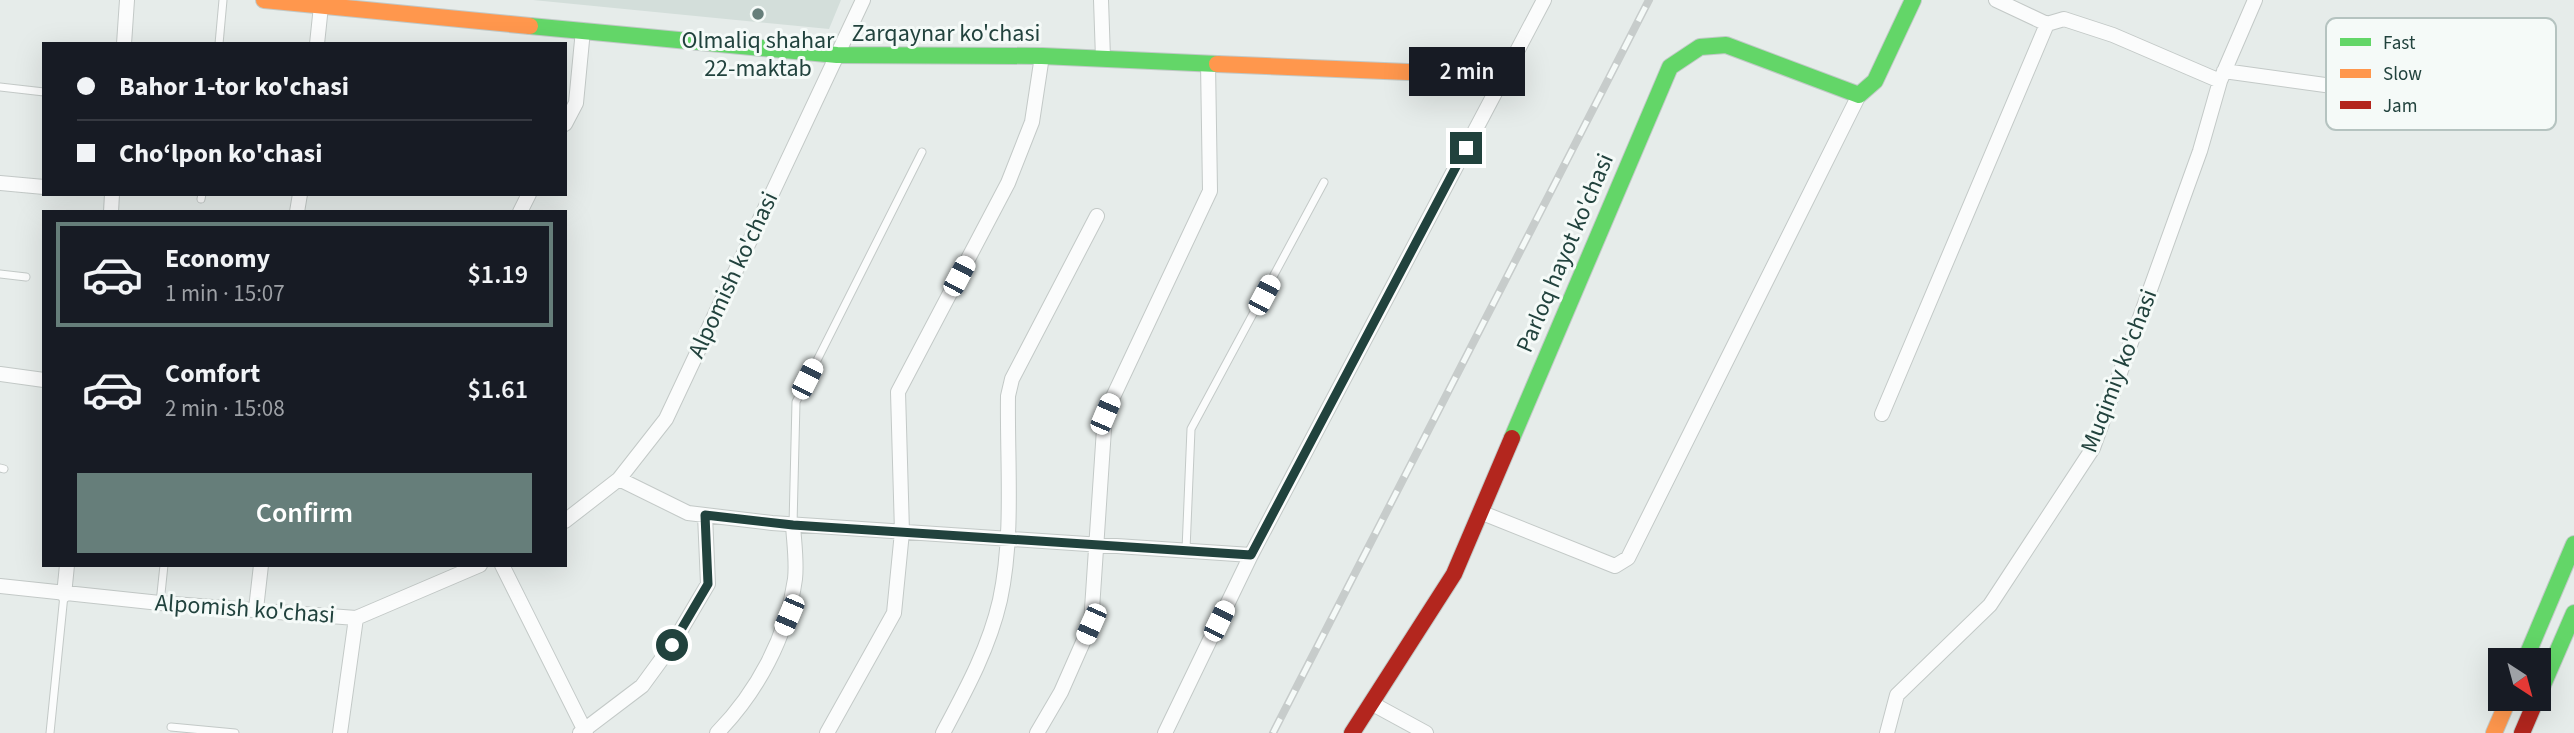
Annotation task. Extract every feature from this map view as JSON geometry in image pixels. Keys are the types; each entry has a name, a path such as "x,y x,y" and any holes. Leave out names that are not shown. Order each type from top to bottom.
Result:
{"street":[{"path":"124,42 127,0"},
{"name":"Zarqaynar ko'chasi","path":"264,0 837,55 1042,56 1504,76"},
{"name":"Alpomish ko'chasi","path":"567,519 619,480 666,419 863,0"},
{"path":"1101,0 1103,58"},
{"path":"1165,733 1251,555 1544,0"},
{"path":"1480,512 1615,566 1628,558 1859,95 1875,81 1913,0"},
{"path":"1996,0 2047,24 2064,19 2222,76 2326,88"},
{"name":"Muqimiy ko'chasi","path":"1887,733 1897,695 1990,605 2093,448 2200,151 2222,76 2255,0"},
{"path":"317,42 321,6"},
{"path":"1882,414 2047,24"},
{"path":"567,120 576,103 583,30"},
{"name":"Parloq hayot ko'chasi","path":"1352,733 1454,574 1670,67 1689,52 1711,44 1733,47 1835,90 1859,95"},
{"path":"827,733 894,613 902,531 898,392 1008,183 1032,122 1042,56"},
{"path":"1037,733 1061,692 1091,624 1105,414 1210,191 1208,63"},
{"path":"0,183 42,187"},
{"path":"943,733 978,668 1000,600 1006,539 1008,396 1012,379 1097,216"},
{"path":"0,374 42,380"},
{"path":"619,480 688,513 793,525 1251,555"},
{"path":"503,567 584,732 642,686 672,645 708,584 705,515"},
{"path":"717,733 736,714 767,664 789,615 795,576 793,525"},
{"path":"2530,648 2574,544"},
{"path":"64,595 68,567"},
{"path":"256,609 261,567"},
{"name":"Alpomish ko'chasi","path":"0,586 64,595 356,618 475,567"},
{"path":"2552,664 2574,613"},
{"path":"340,733 356,618"},
{"path":"1371,703 1426,733"},
{"path":"2494,733 2503,711"},
{"path":"2522,733 2532,711"}],"lane":[{"path":"219,42 223,0"},
{"path":"0,87 42,92"},
{"path":"793,525 796,402 922,152"},
{"path":"1186,550 1191,429 1324,182"},
{"path":"0,274 26,277"},
{"path":"160,603 164,567"},
{"path":"50,733 64,595"},
{"path":"171,727 235,733"}],"shaded area":[{"name":"Olmaliq shahar 22-maktab","path":"533,0 841,0 829,29"}],"railway":[{"path":"1273,733 1649,0"}],"traffic: fast":[{"path":"1512,438 1670,67 1700,47 1726,45 1859,95 1875,81 1913,0"},
{"path":"530,26 837,55 1042,56 1217,64"},
{"path":"2530,648 2574,544"},
{"path":"2552,664 2574,613"}],"traffic: slow":[{"path":"264,0 530,26"},
{"path":"1217,64 1504,76"},
{"path":"2494,733 2503,711"}],"traffic: jam":[{"path":"1352,733 1454,574 1512,438"},
{"path":"2522,733 2531,711"}],"place":[{"name":"Olmaliq shahar 22-maktab","path":"758,14"}],"route":[{"path":"672,645 708,584 705,515 793,525 1251,555 1466,148"}]}
